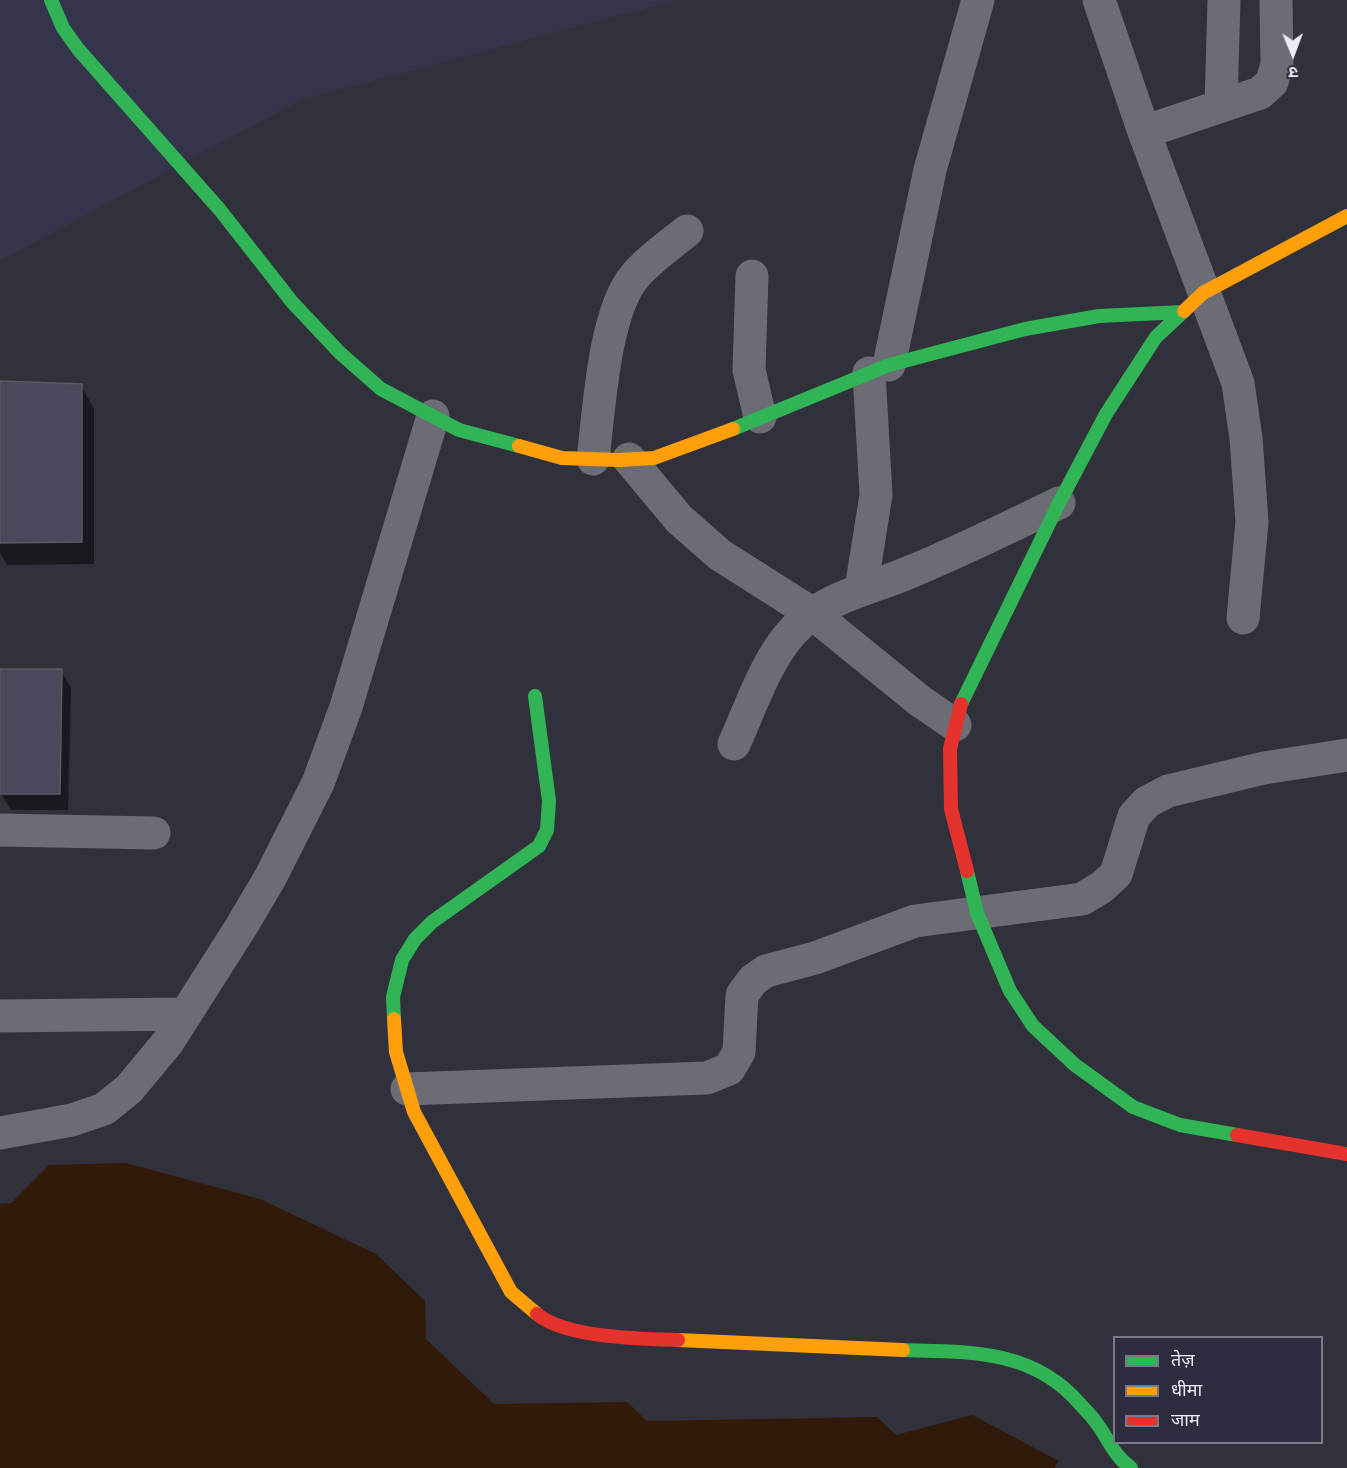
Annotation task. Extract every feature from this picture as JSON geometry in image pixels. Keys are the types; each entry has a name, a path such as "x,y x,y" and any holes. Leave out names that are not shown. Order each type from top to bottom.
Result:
{"street":[{"path":"51,0 63,28 78,50 220,210 292,302 340,353 381,389 459,430 562,458 654,458 879,369 1025,329 1193,302"},
{"path":"861,589 876,495 879,369 930,170 978,0"},
{"path":"1099,0 1144,132 1193,302 1238,383 1246,438 1252,522 1243,618"},
{"path":"1221,106 1224,0"},
{"path":"1144,132 1260,93 1272,82 1277,64 1276,0"},
{"path":"1347,216 1193,302 1156,338 1106,414 1059,503 959,709 950,749 951,809 976,913 1011,991 1032,1026 1075,1065 1133,1107 1180,1125 1347,1154"},
{"path":"593,459 604,371 615,311 634,277 687,231"},
{"path":"752,276 749,370 760,417"},
{"path":"0,1133 72,1119 104,1109 129,1089 168,1042 270,878 318,783 346,708 434,416"},
{"path":"629,459 679,519 720,555 813,614 920,701 955,725"},
{"path":"735,744 776,654 794,630 813,614 861,589 908,573 1059,503"},
{"path":"535,696 549,801 547,830 539,846 432,922 415,939 402,960 393,997 396,1052 414,1112 511,1292 542,1318 571,1329 629,1338 984,1353 1031,1366 1072,1394 1096,1422 1118,1458 1131,1468"},
{"path":"407,1089 707,1078 729,1070 739,1052 742,995 753,980 766,971 815,958 915,921 1082,899 1102,887 1116,874 1134,816 1147,802 1168,791 1264,768 1347,755"},
{"path":"0,830 154,833"},
{"path":"0,1016 186,1014"}],"shaded area":[{"path":"0,0 678,0 301,100 0,261"},
{"path":"126,1163 260,1199 376,1254 425,1301 426,1339 494,1404 627,1402 647,1421 877,1417 896,1435 972,1415 1059,1461 1054,1468 0,1468 0,1204 11,1203 49,1165"}],"building":[{"path":"0,381 82,384 82,542 0,543"},
{"path":"0,669 62,669 60,794 0,794"}],"traffic: fast":[{"path":"51,0 63,28 78,49 220,210 292,302 340,353 381,389 459,430 519,446"},
{"path":"961,704 1059,503 1106,414 1156,337 1184,311"},
{"path":"733,429 889,365 1025,329 1099,316 1183,312"},
{"path":"394,1019 393,997 402,960 415,939 432,922 539,846 547,830 549,801 535,696"},
{"path":"967,871 977,913 1010,991 1033,1026 1075,1065 1133,1107 1180,1125 1237,1135"},
{"path":"903,1350 976,1353 1021,1363 1042,1373 1062,1386 1080,1404 1100,1428 1115,1452 1131,1468"}],"traffic: slow":[{"path":"1184,311 1203,293 1347,216"},
{"path":"519,446 562,458 619,460 654,458 733,429"},
{"path":"394,1019 396,1052 414,1112 511,1292 537,1314"},
{"path":"678,1340 903,1350"}],"traffic: jam":[{"path":"961,704 950,749 951,809 967,871"},
{"path":"1237,1135 1347,1154"},
{"path":"537,1314 550,1322 584,1333 625,1338 678,1340"}]}
